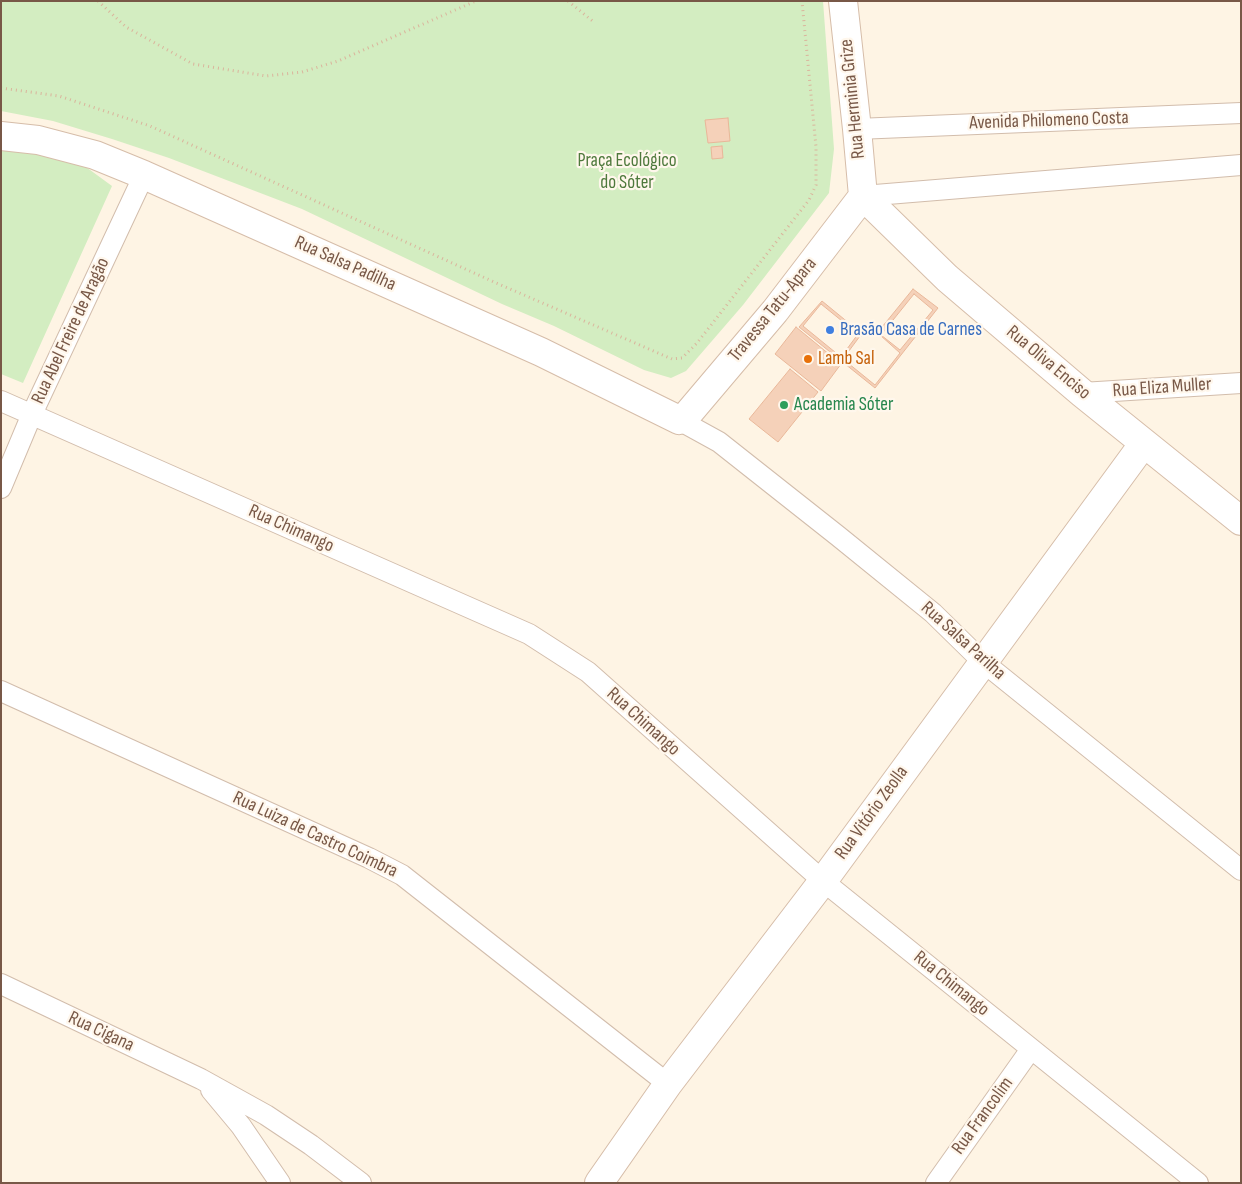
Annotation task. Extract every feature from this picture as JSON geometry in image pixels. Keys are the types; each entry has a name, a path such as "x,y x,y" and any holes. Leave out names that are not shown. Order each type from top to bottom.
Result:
{"main road":[{"name":"Rua Herminia Grize","path":"843,1 863,196"},
{"name":"Rua Salsa Padilha","path":"1,136 38,140 95,155 144,175 541,352 678,420"},
{"name":"Rua Oliva Enciso","path":"863,196 947,278 1082,393 1241,521"},
{"name":"Travessa Tatu-Apara","path":"678,420 687,415 775,311 863,196"},
{"name":"Rua Vitório Zeolla","path":"598,1183 668,1084 823,881 1144,443"}],"street":[{"name":"Avenida Philomeno Costa","path":"857,128 1241,113"},
{"path":"863,196 1241,165"},
{"name":"Rua Abel Freire de Aragão","path":"1,488 32,414 144,175"},
{"name":"Rua Eliza Muller","path":"1082,393 1241,383"},
{"name":"Rua Chimango","path":"1,401 529,634 588,672 823,881 1198,1183"},
{"name":"Rua Salsa Parilha","path":"678,420 719,442 831,530 933,613 983,662 1241,870"},
{"name":"Rua Luiza de Castro Coimbra","path":"1,691 369,858 402,875 668,1084"},
{"name":"Rua Cigana","path":"1,984 201,1079 266,1115 361,1183"},
{"name":"Rua Francolim","path":"936,1183 1031,1049"},
{"name":"Rua Cigana","path":"201,1079 241,1126 280,1183"}],"path":[{"path":"98,1 126,28 193,64 266,76 302,72 338,61 476,1"},
{"path":"568,1 596,23"},
{"path":"1,88 58,96 150,126 494,282 672,359 682,358 697,344 809,200 816,185 816,147 802,1"}],"green space":[{"name":"Praça Ecológico do Sóter","path":"1,1 823,1 834,149 829,193 743,305 686,371 671,378 644,370 302,209 169,158 112,139 53,121 1,111"},
{"path":"1,149 37,154 86,167 112,186 23,383 1,374"}],"building":[{"path":"728,118 730,141 708,143 705,120"},
{"path":"722,146 723,158 712,159 711,147"},
{"path":"913,289 938,308 875,388 799,327 822,301 861,333 878,332"},
{"path":"914,294 933,310 900,350 881,335"},
{"name":"Brasão Casa de Carnes","path":"821,304 858,334 841,357 803,326"},
{"name":"Lamb Sal","path":"796,327 841,364 821,391 775,354"},
{"path":"880,335 900,353 875,385 843,359 860,336"},
{"name":"Academia Sóter","path":"790,369 818,392 778,442 749,419"}],"place":[{"name":"Brasão Casa de Carnes","path":"830,330"},
{"name":"Lamb Sal","path":"808,359"},
{"name":"Academia Sóter","path":"784,405"}]}
